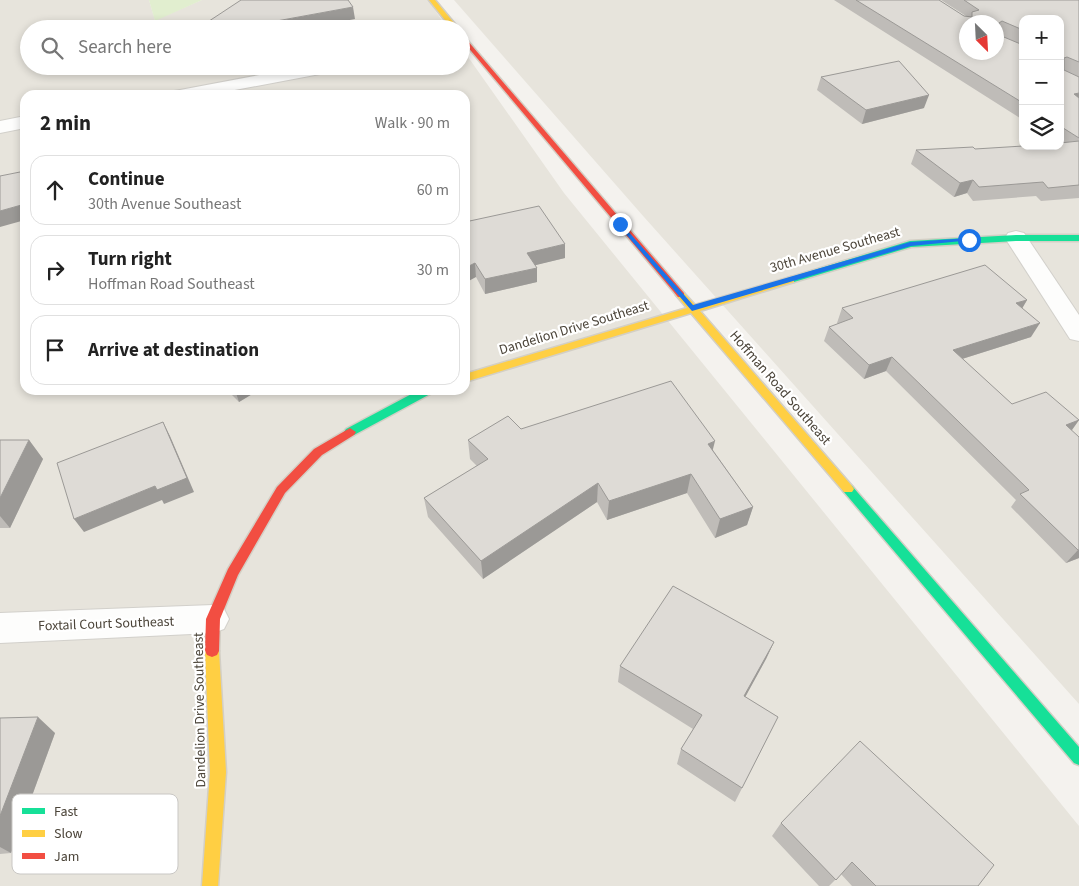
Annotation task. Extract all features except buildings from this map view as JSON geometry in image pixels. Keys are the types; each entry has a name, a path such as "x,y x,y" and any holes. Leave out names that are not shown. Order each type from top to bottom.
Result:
{"street":[{"path":"432,0 449,20"},
{"name":"Hoffman Road Southeast","path":"470,48 1079,758"},
{"path":"207,90 288,75"},
{"path":"0,127 20,123"},
{"path":"1016,238 1079,333"},
{"name":"30th Avenue Southeast","path":"692,308 910,244 1016,238 1079,238"},
{"name":"Dandelion Drive Southeast","path":"470,376 692,308"},
{"name":"Dandelion Drive Southeast","path":"210,886 218,772 212,668 213,618 233,573 281,490 318,452 359,426 418,395"},
{"name":"Foxtail Court Southeast","path":"0,628 213,618"}],"shaded area":[{"path":"0,0 149,0 155,20 20,20 20,75 470,75 470,60 564,193 1079,826 1079,886 0,886"},
{"path":"202,0 428,0 442,20 155,20"},
{"path":"454,0 1079,0 1079,704 644,217"}],"green space":[{"path":"149,0 202,0 157,20 155,20"}],"traffic: fast":[{"path":"791,280 910,244 1016,238 1079,238"},
{"path":"350,432 419,395"},
{"path":"848,489 1079,758"}],"traffic: slow":[{"path":"432,0 449,20"},
{"path":"470,376 791,280"},
{"path":"681,295 848,489"},
{"path":"210,886 218,772 212,651"}],"traffic: jam":[{"path":"470,46 681,295"},
{"path":"212,651 213,619 233,573 281,490 318,452 350,432"}],"route":[{"path":"620,224 692,308 910,244 969,240"}]}
